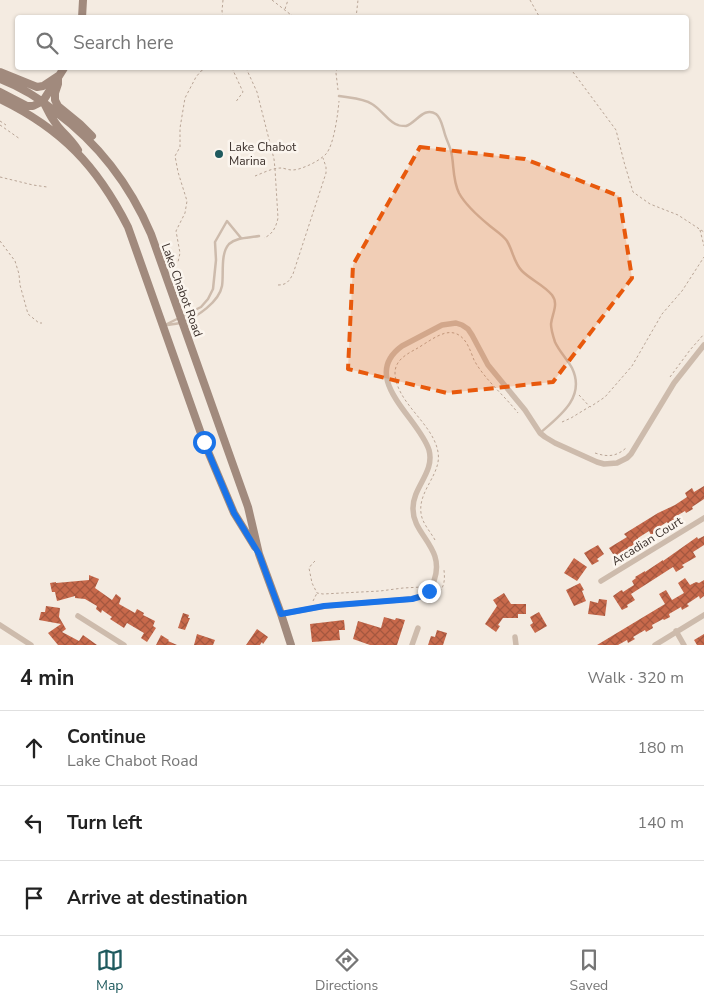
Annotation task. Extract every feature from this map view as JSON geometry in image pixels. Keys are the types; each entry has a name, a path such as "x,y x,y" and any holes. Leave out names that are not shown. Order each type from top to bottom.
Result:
{"main road":[{"path":"82,15 84,0"},
{"path":"0,92 27,106 33,106 44,101 62,70"},
{"path":"0,72 37,87 43,86 58,76"},
{"path":"58,76 55,94 58,106 87,130 107,159"},
{"name":"Lake Chabot Road","path":"0,80 44,101 74,126 107,159 128,188 144,218 248,507 259,554 290,645"},
{"name":"Lake Chabot Road","path":"0,99 29,114 61,138 81,157 109,192 128,228 216,472 234,513 259,554"},
{"path":"44,101 52,119 73,142 81,157"}],"street":[{"path":"281,614 324,606 412,599 425,594 433,586 436,575 436,559 413,517 412,510 415,496 428,467 429,451 422,437 395,398 386,377 388,361 396,350 402,346 442,325 456,323 462,325 468,329 488,365 525,410 540,433 555,443 597,462 611,464 627,458 635,449 674,383 704,345"},
{"name":"Arcadian Court","path":"601,581 704,518"},
{"path":"655,645 704,615"},
{"path":"78,616 124,645"},
{"path":"0,625 31,645"},
{"path":"412,645 418,628"},
{"path":"676,631 684,645"},
{"path":"515,637 516,645"}],"lane":[{"path":"340,96 369,102 379,108 394,124 400,126 406,126 424,113 431,112 436,114 451,150 458,192 475,212 506,240 516,263 522,271 552,295 556,304 552,322 552,333 574,373 576,392 567,407 540,433"},
{"path":"181,320 201,307 213,289 216,260 215,242 227,221 241,238"},
{"path":"164,326 202,312 214,301 222,288 224,254 228,246 241,238 259,236"}],"path":[{"path":"223,0 223,15"},
{"path":"272,0 291,15"},
{"path":"285,10 288,0"},
{"path":"356,15 358,0"},
{"path":"530,0 538,15"},
{"path":"164,273 178,262 180,252 176,231 185,212 187,201 174,156 180,147 180,128 185,98 196,77 203,70"},
{"path":"233,70 243,92 235,103"},
{"path":"247,70 262,107 275,169 278,218 272,233 263,239"},
{"path":"255,176 275,169 299,169 311,164 326,153 336,125 340,96 336,73 337,70"},
{"path":"572,70 616,130 633,192 650,204 678,215 704,232"},
{"path":"0,120 6,125"},
{"path":"0,125 20,139"},
{"path":"278,285 284,285 293,274 326,173 322,157"},
{"path":"0,177 47,187"},
{"path":"700,229 704,246"},
{"path":"0,241 14,261 19,274 28,314 36,322 42,323"},
{"path":"549,425 571,418 605,397 632,366 662,314 682,290 704,257"},
{"path":"436,542 422,519 420,507 424,492 437,467 439,454 434,439 400,390 395,372 396,364 408,353 441,335 457,334 466,342 480,369 522,418"},
{"path":"669,378 679,363 704,334"},
{"path":"576,392 590,407"},
{"path":"593,453 609,456 621,452 628,447"},
{"path":"315,561 309,568 312,583 317,593 380,591 417,586 426,588"},
{"path":"432,594 439,593 444,587 443,568"}],"highlighted area":[{"path":"420,147 525,159 619,196 632,278 553,382 447,393 348,369 353,265"}],"building":[{"path":"704,486 704,499 692,507 693,509 673,518 675,520 668,524 667,522 656,529 657,531 651,535 649,531 638,538 638,542 615,557 609,548 627,537 624,534 687,497 685,493 692,488 694,492"},
{"path":"704,536 704,545 693,552 696,557 682,565 684,567 676,572 673,567 631,594 635,600 622,610 613,596 634,585 632,581 635,577 663,561 697,537 698,539"},
{"path":"598,545 604,554 597,559 599,561 592,565 584,553"},
{"path":"574,558 587,567 577,581 564,573"},
{"path":"89,575 99,579 95,588 112,600 116,594 121,598 119,604 135,613 137,609 144,613 143,615 155,621 153,626 156,628 147,642 141,638 144,633 127,623 124,628 110,619 112,617 102,610 101,613 96,609 97,606 85,599 75,598 75,596 57,601 50,583 89,580"},
{"path":"685,578 690,585 704,580 704,596 700,599 699,596 682,610 681,607 669,614 670,617 652,625 653,628 633,637 635,639 628,643 627,640 618,645 597,645 665,604 659,594 666,590 672,600 684,593 678,583"},
{"path":"580,583 584,590 582,591 586,601 574,606 566,590"},
{"path":"504,593 511,604 526,604 526,614 518,614 518,618 503,618 496,632 485,624 497,606 493,600"},
{"path":"599,599 607,600 605,616 588,614 590,601 598,603"},
{"path":"46,606 60,608 59,617 66,629 62,632 79,641 83,635 97,645 58,645 48,633 61,624 39,620 41,612 45,612"},
{"path":"539,612 547,626 535,633 530,625 533,623 530,617"},
{"path":"183,613 189,615 188,618 190,618 185,630 178,628"},
{"path":"384,617 405,620 397,645 370,645 353,639 358,621 381,628"},
{"path":"344,620 345,630 339,630 340,640 312,642 310,624"},
{"path":"257,629 268,637 263,644 262,642 260,645 246,645"},
{"path":"437,630 447,633 443,645 428,645 431,636 435,637"},
{"path":"197,634 215,640 213,645 194,645"},
{"path":"704,634 704,645 697,645 694,640"},
{"path":"161,635 168,641 177,645 156,645"}],"place":[{"name":"Lake Chabot Marina","path":"219,154"}],"route":[{"path":"204,442 234,513 259,554 281,614 324,606 412,599 429,591"}]}
